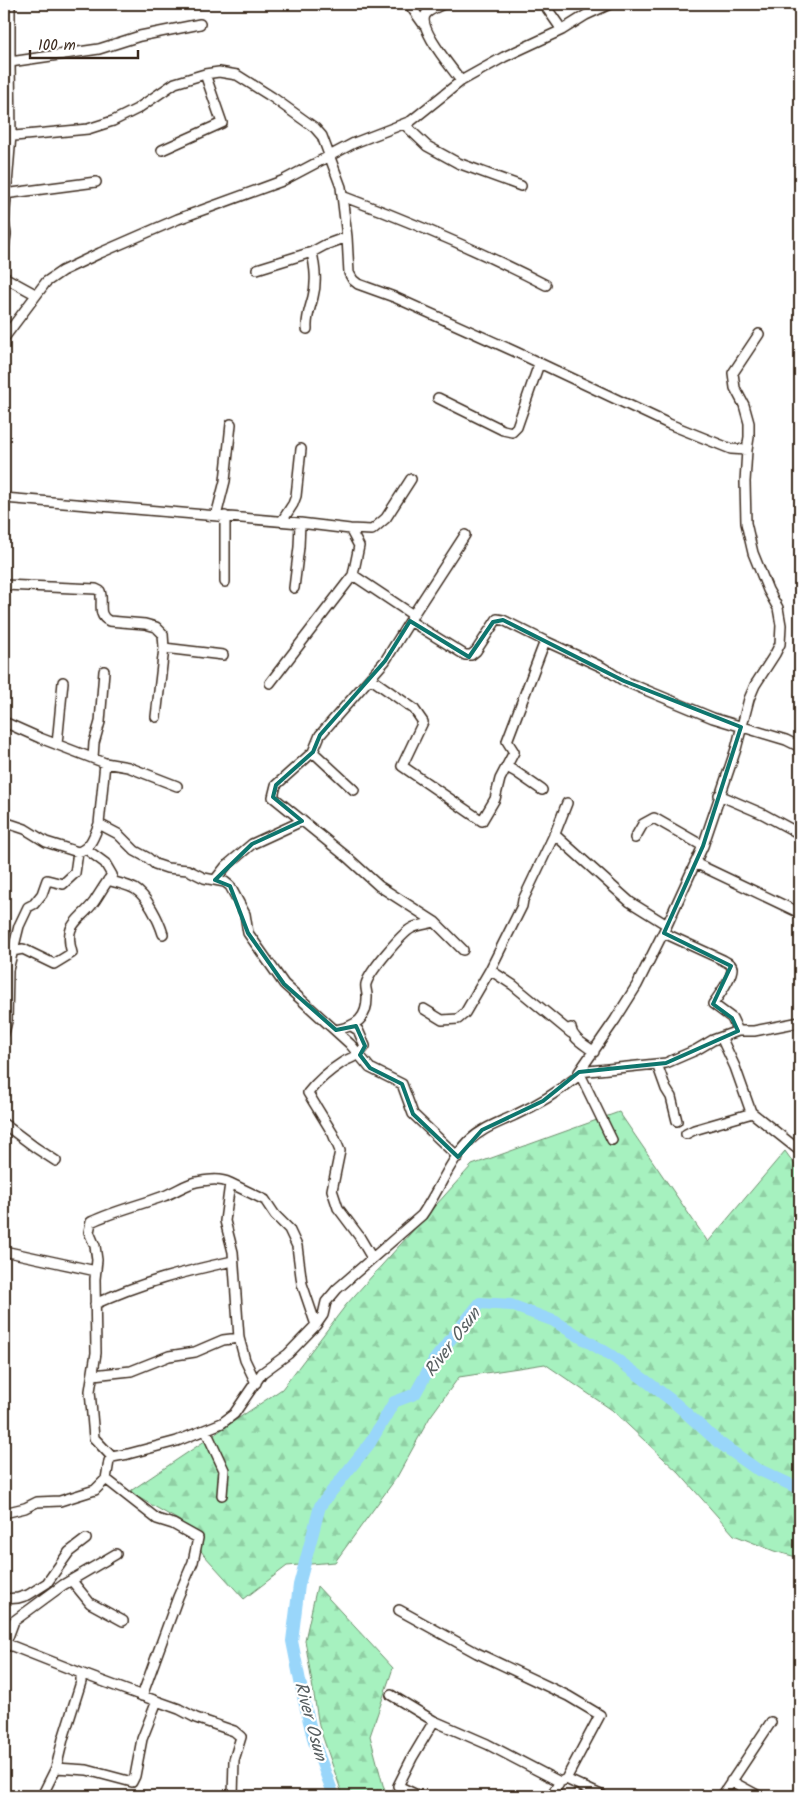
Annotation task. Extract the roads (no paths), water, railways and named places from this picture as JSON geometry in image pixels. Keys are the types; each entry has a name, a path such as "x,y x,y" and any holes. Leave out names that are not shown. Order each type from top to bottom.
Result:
{"street":[{"path":"4,246 6,234 4,222 8,136 10,4"},
{"path":"409,4 424,25 439,52 461,81"},
{"path":"424,25 427,12 443,4"},
{"path":"544,4 562,30"},
{"path":"4,338 35,294 46,282 62,271 178,220 282,181 354,143 411,121 461,81 504,57 562,30 586,15 610,4"},
{"path":"792,4 800,7"},
{"path":"10,62 99,49 140,36 200,24"},
{"path":"8,136 88,129 113,121 175,83 205,74 220,72 237,75 272,97 315,128 322,136 328,157 341,187 349,273 358,284 394,297 704,439 731,448 747,450"},
{"path":"162,150 222,123 205,74"},
{"path":"404,124 427,146 458,163 521,186"},
{"path":"6,194 49,190 96,182"},
{"path":"342,196 459,243 502,262 546,285"},
{"path":"257,269 312,252 347,237"},
{"path":"307,329 307,320 314,297 316,275 312,252"},
{"path":"4,277 35,294"},
{"path":"4,1513 25,1508 37,1502 60,1501 95,1490 106,1479 109,1461 112,1457 177,1441 206,1431 234,1414 262,1373 288,1354 316,1325 323,1315 326,1302 337,1289 422,1215 442,1180 468,1142 482,1130 543,1101 577,1077 637,985 666,929 703,846 736,749 755,685 776,654 780,644 781,624 778,608 768,590 753,553 746,523 745,482 747,450 750,438 749,423 744,405 735,388 733,373 759,334"},
{"path":"438,398 503,430 512,432 517,427 539,364"},
{"path":"224,582 220,516 231,424"},
{"path":"282,521 296,496 301,450"},
{"path":"4,498 300,522 372,530 381,524 398,502 411,479"},
{"path":"294,588 300,522"},
{"path":"270,684 353,575 359,546 350,529"},
{"path":"463,950 435,922 379,886 347,857 273,797 276,785 313,752 320,734 384,661 465,535"},
{"path":"353,575 465,655 471,655 476,651 496,619 502,620 602,667 624,681 713,718 786,740 800,747"},
{"path":"4,585 96,589 100,591 102,596 101,613 104,618 109,621 156,627 163,634 164,648 156,717"},
{"path":"370,678 414,710 423,722 402,766 482,821 495,799 500,779 514,752 507,741 545,641"},
{"path":"164,648 224,655"},
{"path":"92,758 100,722 104,671"},
{"path":"57,744 63,682"},
{"path":"4,722 104,763 128,767 177,786"},
{"path":"313,752 354,790"},
{"path":"4,1033 7,1021 8,970 19,926 28,907 34,904 42,894 46,880 63,884 75,873 82,850 92,840 99,824 104,763"},
{"path":"507,768 542,790"},
{"path":"720,795 763,814 800,834"},
{"path":"424,1009 442,1020 458,1019 465,1013 490,970 522,906 567,803"},
{"path":"634,838 643,824 654,818 703,846"},
{"path":"215,880 226,866 252,844 302,821"},
{"path":"4,822 25,829 46,842 82,850 105,863 112,875 94,902 73,923 69,943 72,953 54,964 23,949 12,951"},
{"path":"99,824 118,834 135,851 155,864 167,868 188,870 204,878 225,882 235,892 245,914 248,933 284,984 336,1030 370,1068 402,1084 413,1114 458,1157"},
{"path":"554,834 630,902 666,929 731,966 729,976 713,1004 732,1018 738,1031"},
{"path":"695,863 800,914"},
{"path":"108,880 134,888 142,895 163,934"},
{"path":"336,1030 353,1027 366,1012 366,984 378,963 411,929 435,922"},
{"path":"490,970 571,1029 594,1052"},
{"path":"579,1072 666,1063 688,1054 721,1036 738,1031 754,1031 800,1022"},
{"path":"353,1027 358,1030 365,1046 360,1055 346,1060 317,1080 308,1093 333,1134 340,1151 332,1190 338,1208 359,1236 372,1258"},
{"path":"721,1036 751,1112 800,1152"},
{"path":"657,1064 671,1097 677,1121"},
{"path":"579,1072 612,1140"},
{"path":"686,1134 751,1112"},
{"path":"4,1124 56,1161"},
{"path":"112,1457 94,1438 90,1391 96,1352 95,1304 97,1260 89,1232 91,1222 106,1215 144,1204 175,1192 194,1182 221,1179 230,1183 265,1200 275,1215 289,1230 297,1246 302,1284 316,1325"},
{"path":"230,1183 225,1221 233,1252 239,1338 245,1360 256,1384"},
{"path":"4,1251 96,1271"},
{"path":"95,1304 144,1284 233,1261"},
{"path":"92,1375 130,1371 169,1356 195,1352 222,1340 239,1338"},
{"path":"206,1431 224,1470 222,1495"},
{"path":"106,1479 158,1519 173,1524 198,1538 193,1562 178,1597 142,1696"},
{"path":"4,1599 28,1595 47,1583 69,1552 86,1539"},
{"path":"116,1554 72,1582 63,1585 14,1621 5,1646 179,1709 196,1718 234,1730 241,1737 234,1760 233,1796"},
{"path":"72,1582 90,1603 122,1621"},
{"path":"399,1610 477,1653 568,1696 600,1716 563,1780 551,1796"},
{"path":"42,1796 56,1768 81,1682 80,1678 83,1674"},
{"path":"391,1695 434,1720 563,1780 603,1796"},
{"path":"56,1768 87,1770 132,1782 135,1776 142,1739 157,1701"},
{"path":"419,1796 398,1786 434,1720"},
{"path":"722,1796 771,1722"},
{"path":"731,1781 760,1796"}],"waterway":[{"name":"River Osun","path":"334,1796 314,1742 292,1641 299,1585 320,1506 370,1443 394,1402 415,1394 434,1360 480,1303 511,1305 554,1321 612,1356 645,1380 675,1403 717,1441 755,1468 800,1489"}]}
